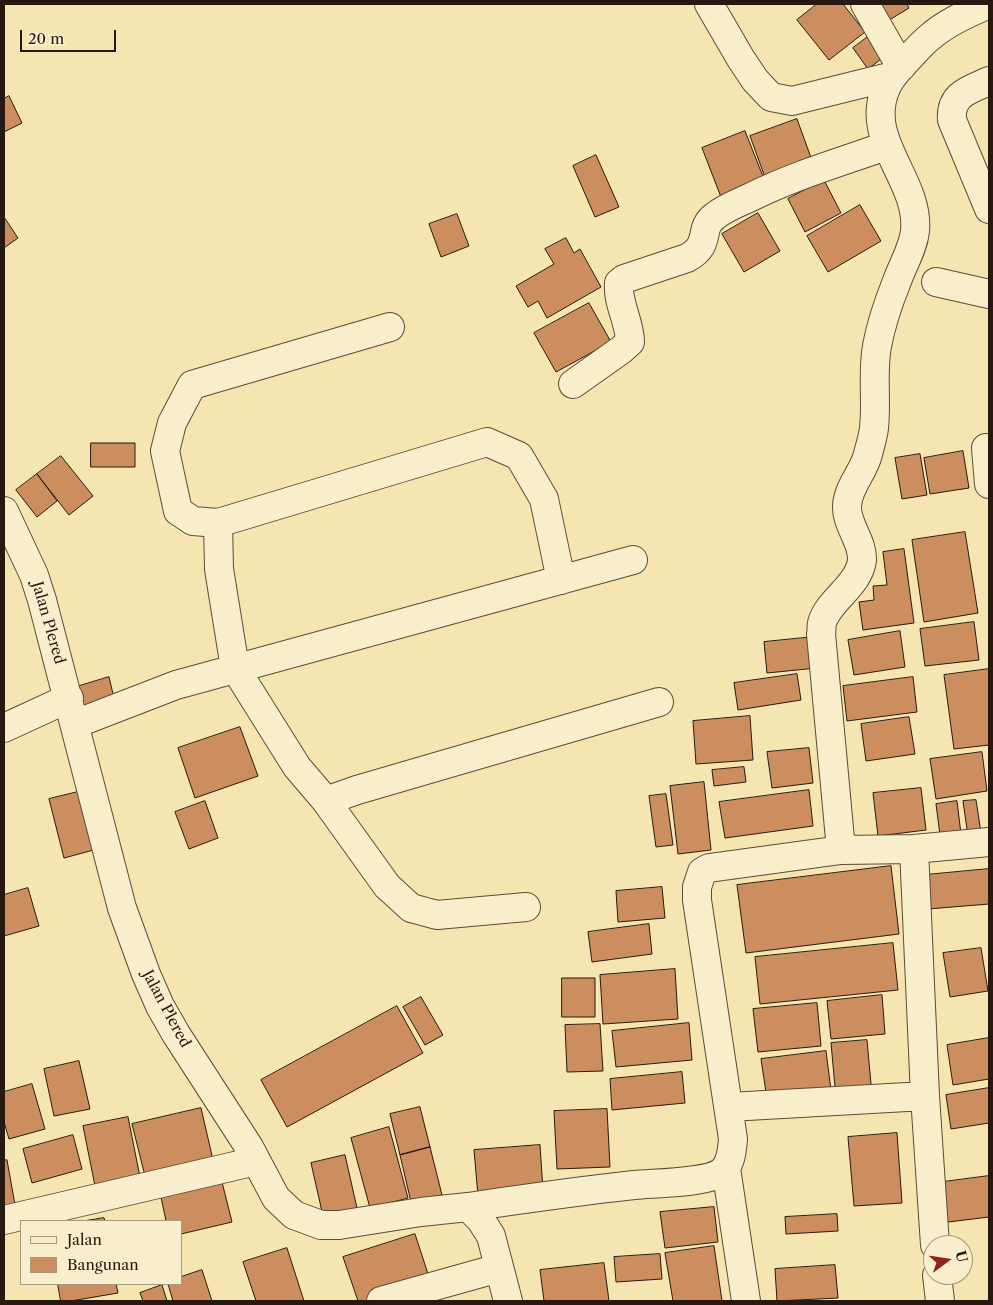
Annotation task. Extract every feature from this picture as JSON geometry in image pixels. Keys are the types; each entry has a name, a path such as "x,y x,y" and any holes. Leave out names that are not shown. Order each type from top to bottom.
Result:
{"street":[{"path":"709,4 741,59 755,80 771,97 792,101 897,71"},
{"path":"865,4 897,71"},
{"path":"841,850 822,642 822,622 858,574 862,560 860,547 850,523 846,507 854,482 868,458 874,430 874,373 878,345 897,280 912,247 915,232 915,218 912,205 906,187 886,146 880,114 884,93 897,71 929,37 945,25 989,4"},
{"path":"989,80 962,93 957,98 952,113 952,120 989,209"},
{"path":"573,384 630,342 630,331 618,292 619,283 624,279 697,253 701,248 709,221 739,202 796,177 886,146"},
{"path":"936,282 989,294"},
{"path":"390,327 192,385 172,423 164,451 178,511 193,521 218,523 487,442 519,456 544,499 561,580"},
{"path":"986,448 989,484"},
{"name":"Jalan Plered","path":"4,511 14,557 42,600 122,908 146,974 160,1006 176,1034 225,1108 276,1198 283,1206 294,1215 322,1225 339,1225 546,1195 685,1181 710,1177 719,1174 726,1168"},
{"path":"218,523 219,569 235,668 297,767 326,801 387,886 411,908 436,915 526,907"},
{"path":"75,724 176,685 633,560"},
{"path":"4,728 68,698"},
{"path":"326,801 356,790 660,702"},
{"path":"746,1301 726,1168 730,1158 733,1139 697,900 699,878 702,872 709,868 841,850 914,849 989,842"},
{"path":"914,849 933,1235"},
{"path":"729,1107 925,1096"},
{"path":"4,1220 256,1161"},
{"path":"468,1207 481,1220 491,1236 508,1301"},
{"path":"381,1301 500,1268"},
{"path":"938,1285 940,1301"}],"building":[{"path":"817,4 843,4 865,32 829,60 797,20"},
{"path":"875,4 907,4 909,8 886,22"},
{"path":"873,33 889,53 868,69 853,48"},
{"path":"9,96 22,123 4,132 4,99"},
{"path":"797,119 814,166 767,183 750,136"},
{"path":"745,131 764,179 721,197 702,148"},
{"path":"596,155 619,207 595,217 573,166"},
{"path":"824,180 841,213 805,232 788,199"},
{"path":"860,205 881,241 828,272 807,236"},
{"path":"758,213 780,251 744,272 722,234"},
{"path":"457,214 469,246 441,257 429,224"},
{"path":"4,217 18,238 4,248"},
{"path":"566,238 574,253 580,249 601,287 547,318 538,301 528,307 516,286 554,264 545,249"},
{"path":"589,303 611,342 556,372 534,333"},
{"path":"91,443 135,443 135,467 91,467"},
{"path":"963,451 969,488 930,494 924,458"},
{"path":"920,454 927,495 902,499 895,458"},
{"path":"61,456 93,496 69,515 37,474"},
{"path":"37,474 57,501 37,517 16,490"},
{"path":"965,532 978,613 924,622 912,540"},
{"path":"904,549 914,623 863,630 859,602 874,600 873,586 887,585 883,552"},
{"path":"974,622 979,660 925,666 920,629"},
{"path":"900,631 905,667 854,675 848,640"},
{"path":"814,637 817,668 767,673 764,642"},
{"path":"989,669 989,745 954,749 944,675"},
{"path":"797,674 801,700 738,710 734,683"},
{"path":"109,677 114,698 79,708 73,688"},
{"path":"913,677 917,712 847,721 843,686"},
{"path":"750,716 753,760 696,764 693,721"},
{"path":"909,717 915,754 866,761 861,724"},
{"path":"240,727 258,776 195,798 178,748"},
{"path":"809,748 813,783 772,788 767,752"},
{"path":"982,752 987,791 936,799 930,759"},
{"path":"744,767 746,782 714,786 712,770"},
{"path":"704,782 711,850 678,854 670,786"},
{"path":"921,788 926,830 878,836 873,793"},
{"path":"86,790 101,848 64,858 49,799"},
{"path":"809,790 813,826 725,838 719,802"},
{"path":"666,794 673,845 656,847 649,796"},
{"path":"976,800 981,833 968,836 963,801"},
{"path":"205,801 218,838 189,849 175,812"},
{"path":"957,801 961,834 940,835 936,804"},
{"path":"891,866 899,934 746,953 737,885"},
{"path":"989,869 989,904 928,909 925,875"},
{"path":"662,887 665,918 618,922 616,891"},
{"path":"28,888 39,926 4,936 4,895"},
{"path":"649,924 652,954 592,962 588,932"},
{"path":"893,943 898,990 760,1004 755,957"},
{"path":"981,948 988,991 950,997 943,953"},
{"path":"675,969 678,1019 603,1024 600,975"},
{"path":"562,978 595,978 595,1017 562,1017"},
{"path":"882,995 885,1034 831,1039 827,1001"},
{"path":"421,997 443,1035 425,1045 403,1007"},
{"path":"817,1003 821,1046 758,1052 753,1009"},
{"path":"397,1006 423,1053 287,1127 261,1080"},
{"path":"689,1023 692,1060 616,1067 612,1031"},
{"path":"600,1024 603,1071 567,1072 565,1025"},
{"path":"989,1038 989,1079 953,1085 947,1045"},
{"path":"867,1040 872,1095 836,1098 831,1043"},
{"path":"826,1051 831,1090 767,1099 761,1059"},
{"path":"79,1061 90,1109 54,1116 44,1069"},
{"path":"682,1072 685,1103 612,1110 610,1079"},
{"path":"32,1084 45,1129 9,1139 4,1122 4,1092"},
{"path":"989,1088 989,1123 951,1129 946,1095"},
{"path":"420,1107 430,1147 400,1155 390,1114"},
{"path":"201,1108 213,1160 145,1176 132,1124"},
{"path":"607,1109 610,1167 557,1169 554,1111"},
{"path":"128,1117 141,1182 96,1191 83,1126"},
{"path":"389,1127 408,1198 370,1208 351,1138"},
{"path":"897,1133 902,1203 854,1206 848,1137"},
{"path":"73,1135 82,1169 32,1183 23,1149"},
{"path":"540,1145 543,1190 478,1196 474,1150"},
{"path":"430,1147 442,1195 411,1202 400,1155"},
{"path":"345,1155 357,1208 323,1216 311,1163"},
{"path":"7,1160 17,1216 4,1219 4,1161"},
{"path":"989,1176 989,1217 940,1223 935,1183"},
{"path":"222,1182 232,1222 182,1234 182,1220 166,1220 161,1197"},
{"path":"714,1207 718,1242 665,1248 660,1212"},
{"path":"837,1214 838,1231 786,1234 785,1217"},
{"path":"415,1234 430,1280 366,1301 358,1301 343,1257"},
{"path":"714,1246 722,1301 673,1301 665,1253"},
{"path":"287,1248 304,1301 256,1301 243,1262"},
{"path":"660,1254 662,1279 616,1282 614,1257"},
{"path":"604,1263 609,1301 544,1301 540,1270"},
{"path":"835,1265 838,1298 777,1301 775,1269"},
{"path":"202,1270 212,1301 173,1301 168,1285 182,1285 182,1277"},
{"path":"58,1285 116,1285 118,1293 71,1301 61,1301"},
{"path":"162,1285 167,1301 143,1301 140,1293"}]}
